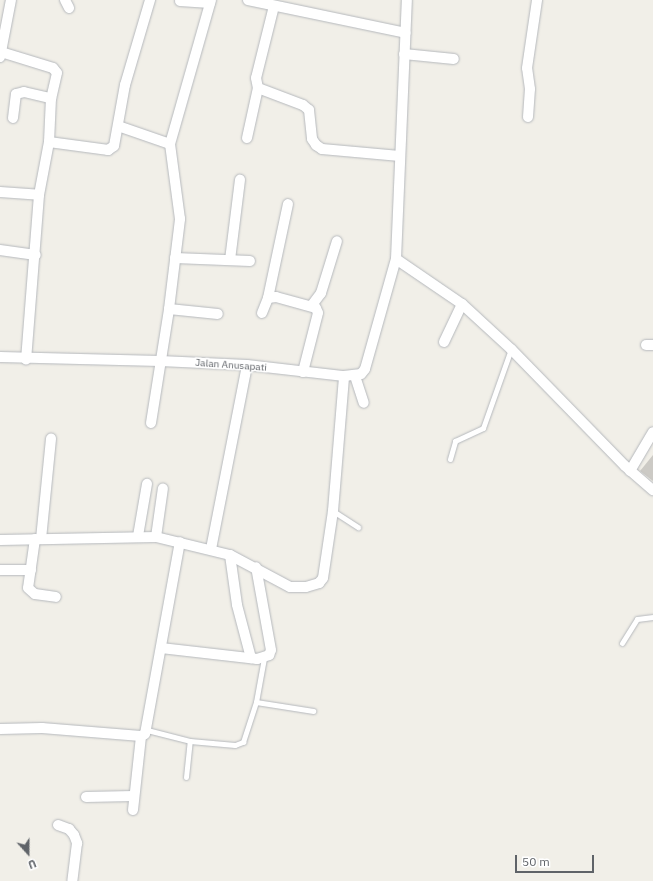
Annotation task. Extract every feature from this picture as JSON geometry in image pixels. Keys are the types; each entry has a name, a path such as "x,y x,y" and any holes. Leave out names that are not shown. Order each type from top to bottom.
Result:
{"street":[{"path":"11,0 1,54 57,70 51,98 49,142 39,195 36,255 26,359"},
{"path":"49,142 108,150 114,146 124,89 150,0"},
{"path":"248,0 406,33"},
{"path":"364,403 355,376 365,369 395,262 407,0"},
{"path":"528,117 530,89 527,68 537,0"},
{"path":"151,423 160,360 170,309 180,219 170,144 180,115 211,2 180,1"},
{"path":"247,138 258,88 256,78 274,6"},
{"path":"404,54 454,59"},
{"path":"258,88 303,105 309,110 312,139 316,145 322,149 400,156"},
{"path":"13,118 16,94 24,92 51,98"},
{"path":"118,126 170,144"},
{"path":"230,260 240,180"},
{"path":"0,192 39,195"},
{"path":"262,313 268,298 288,204"},
{"path":"312,305 318,299 338,241"},
{"path":"0,250 36,255"},
{"path":"175,258 250,261"},
{"path":"395,262 462,304 511,349 630,471 653,490"},
{"path":"268,298 276,297 312,305 318,313 302,372"},
{"path":"444,342 462,304"},
{"path":"170,309 218,314"},
{"name":"Jalan Anusapati","path":"0,357 26,359 160,360 247,365 302,372 355,376"},
{"path":"211,549 247,365"},
{"path":"0,540 138,536 156,537 211,549 230,555 256,567 290,587 306,587 320,583 323,578 333,511 344,376"},
{"path":"630,471 653,432"},
{"path":"51,438 38,539 31,570 30,591 35,594 56,597"},
{"path":"138,536 147,484"},
{"path":"156,537 163,488"},
{"path":"133,810 133,796 144,733 180,542"},
{"path":"230,555 237,605 251,658"},
{"path":"161,648 251,658 264,658 269,656 271,650 256,567"},
{"path":"0,570 31,570"},
{"path":"0,729 42,728 144,733"},
{"path":"86,796 133,796"},
{"path":"58,826 69,829 74,835 77,843 72,881"}],"lane":[{"path":"450,459 455,441 483,428 511,349"},
{"path":"333,511 358,527"},
{"path":"622,643 637,619 653,617"},
{"path":"144,733 190,741 235,745 243,742 256,702 264,658"},
{"path":"256,702 313,711"},
{"path":"186,777 190,741"}],"building":[{"path":"653,455 653,481 640,471"}]}
